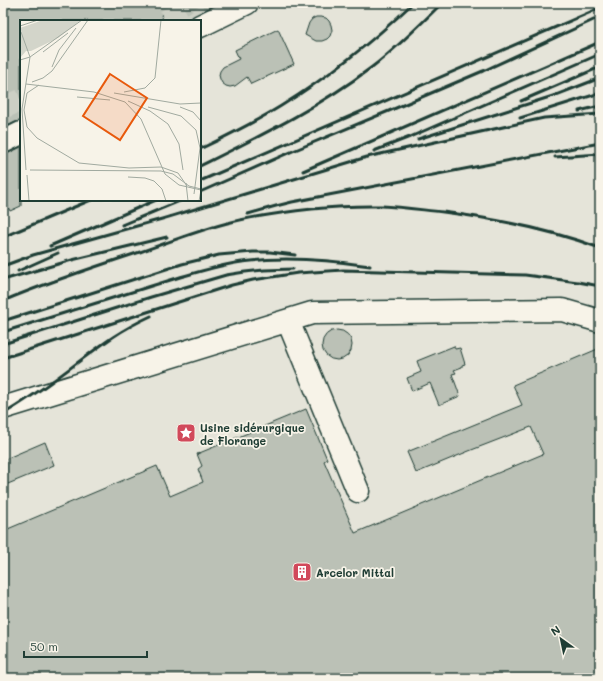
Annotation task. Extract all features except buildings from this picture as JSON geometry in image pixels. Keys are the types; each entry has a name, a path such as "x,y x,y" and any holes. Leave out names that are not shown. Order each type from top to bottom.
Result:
{"lane":[{"path":"200,20 246,3"},
{"path":"3,142 20,134"},
{"path":"3,408 312,313 562,310 600,321"},
{"path":"288,321 358,491"}],"shaded area":[{"path":"3,3 600,3 600,678 3,678"}],"tunnel":[{"path":"168,20 189,6 196,16"},
{"path":"3,108 20,100"}],"railway":[{"path":"201,149 261,118 299,95 366,45 413,3"},
{"path":"201,166 288,121 352,82 390,52 442,3"},
{"path":"201,181 600,8"},
{"path":"201,192 483,71 600,17"},
{"path":"303,171 600,42"},
{"path":"374,151 410,137 600,54"},
{"path":"521,101 600,67"},
{"path":"418,139 556,95 600,78"},
{"path":"520,118 600,93"},
{"path":"579,111 600,106"},
{"path":"3,266 33,255 162,219 367,157 544,118 600,114"},
{"path":"248,214 292,202 600,143"},
{"path":"555,157 600,154"},
{"path":"3,237 89,201"},
{"path":"50,246 154,201"},
{"path":"122,225 180,201"},
{"path":"3,301 37,287 215,226 240,220 311,209 382,206 443,212 503,221 562,235 600,248"},
{"path":"3,280 72,260 167,237"},
{"path":"3,321 182,264 219,255 253,252 270,252 295,255"},
{"path":"18,271 58,253"},
{"path":"3,332 177,278 234,263 258,260 290,259 339,262 370,266"},
{"path":"3,344 226,275 264,270 293,269"},
{"path":"3,358 232,285 298,273 343,270 525,275 600,286"},
{"path":"3,414 45,387 113,337 151,316"}],"place":[{"name":"Usine sidérurgique de Florange","path":"186,433"},
{"name":"Arcelor Mittal","path":"302,572"}]}
